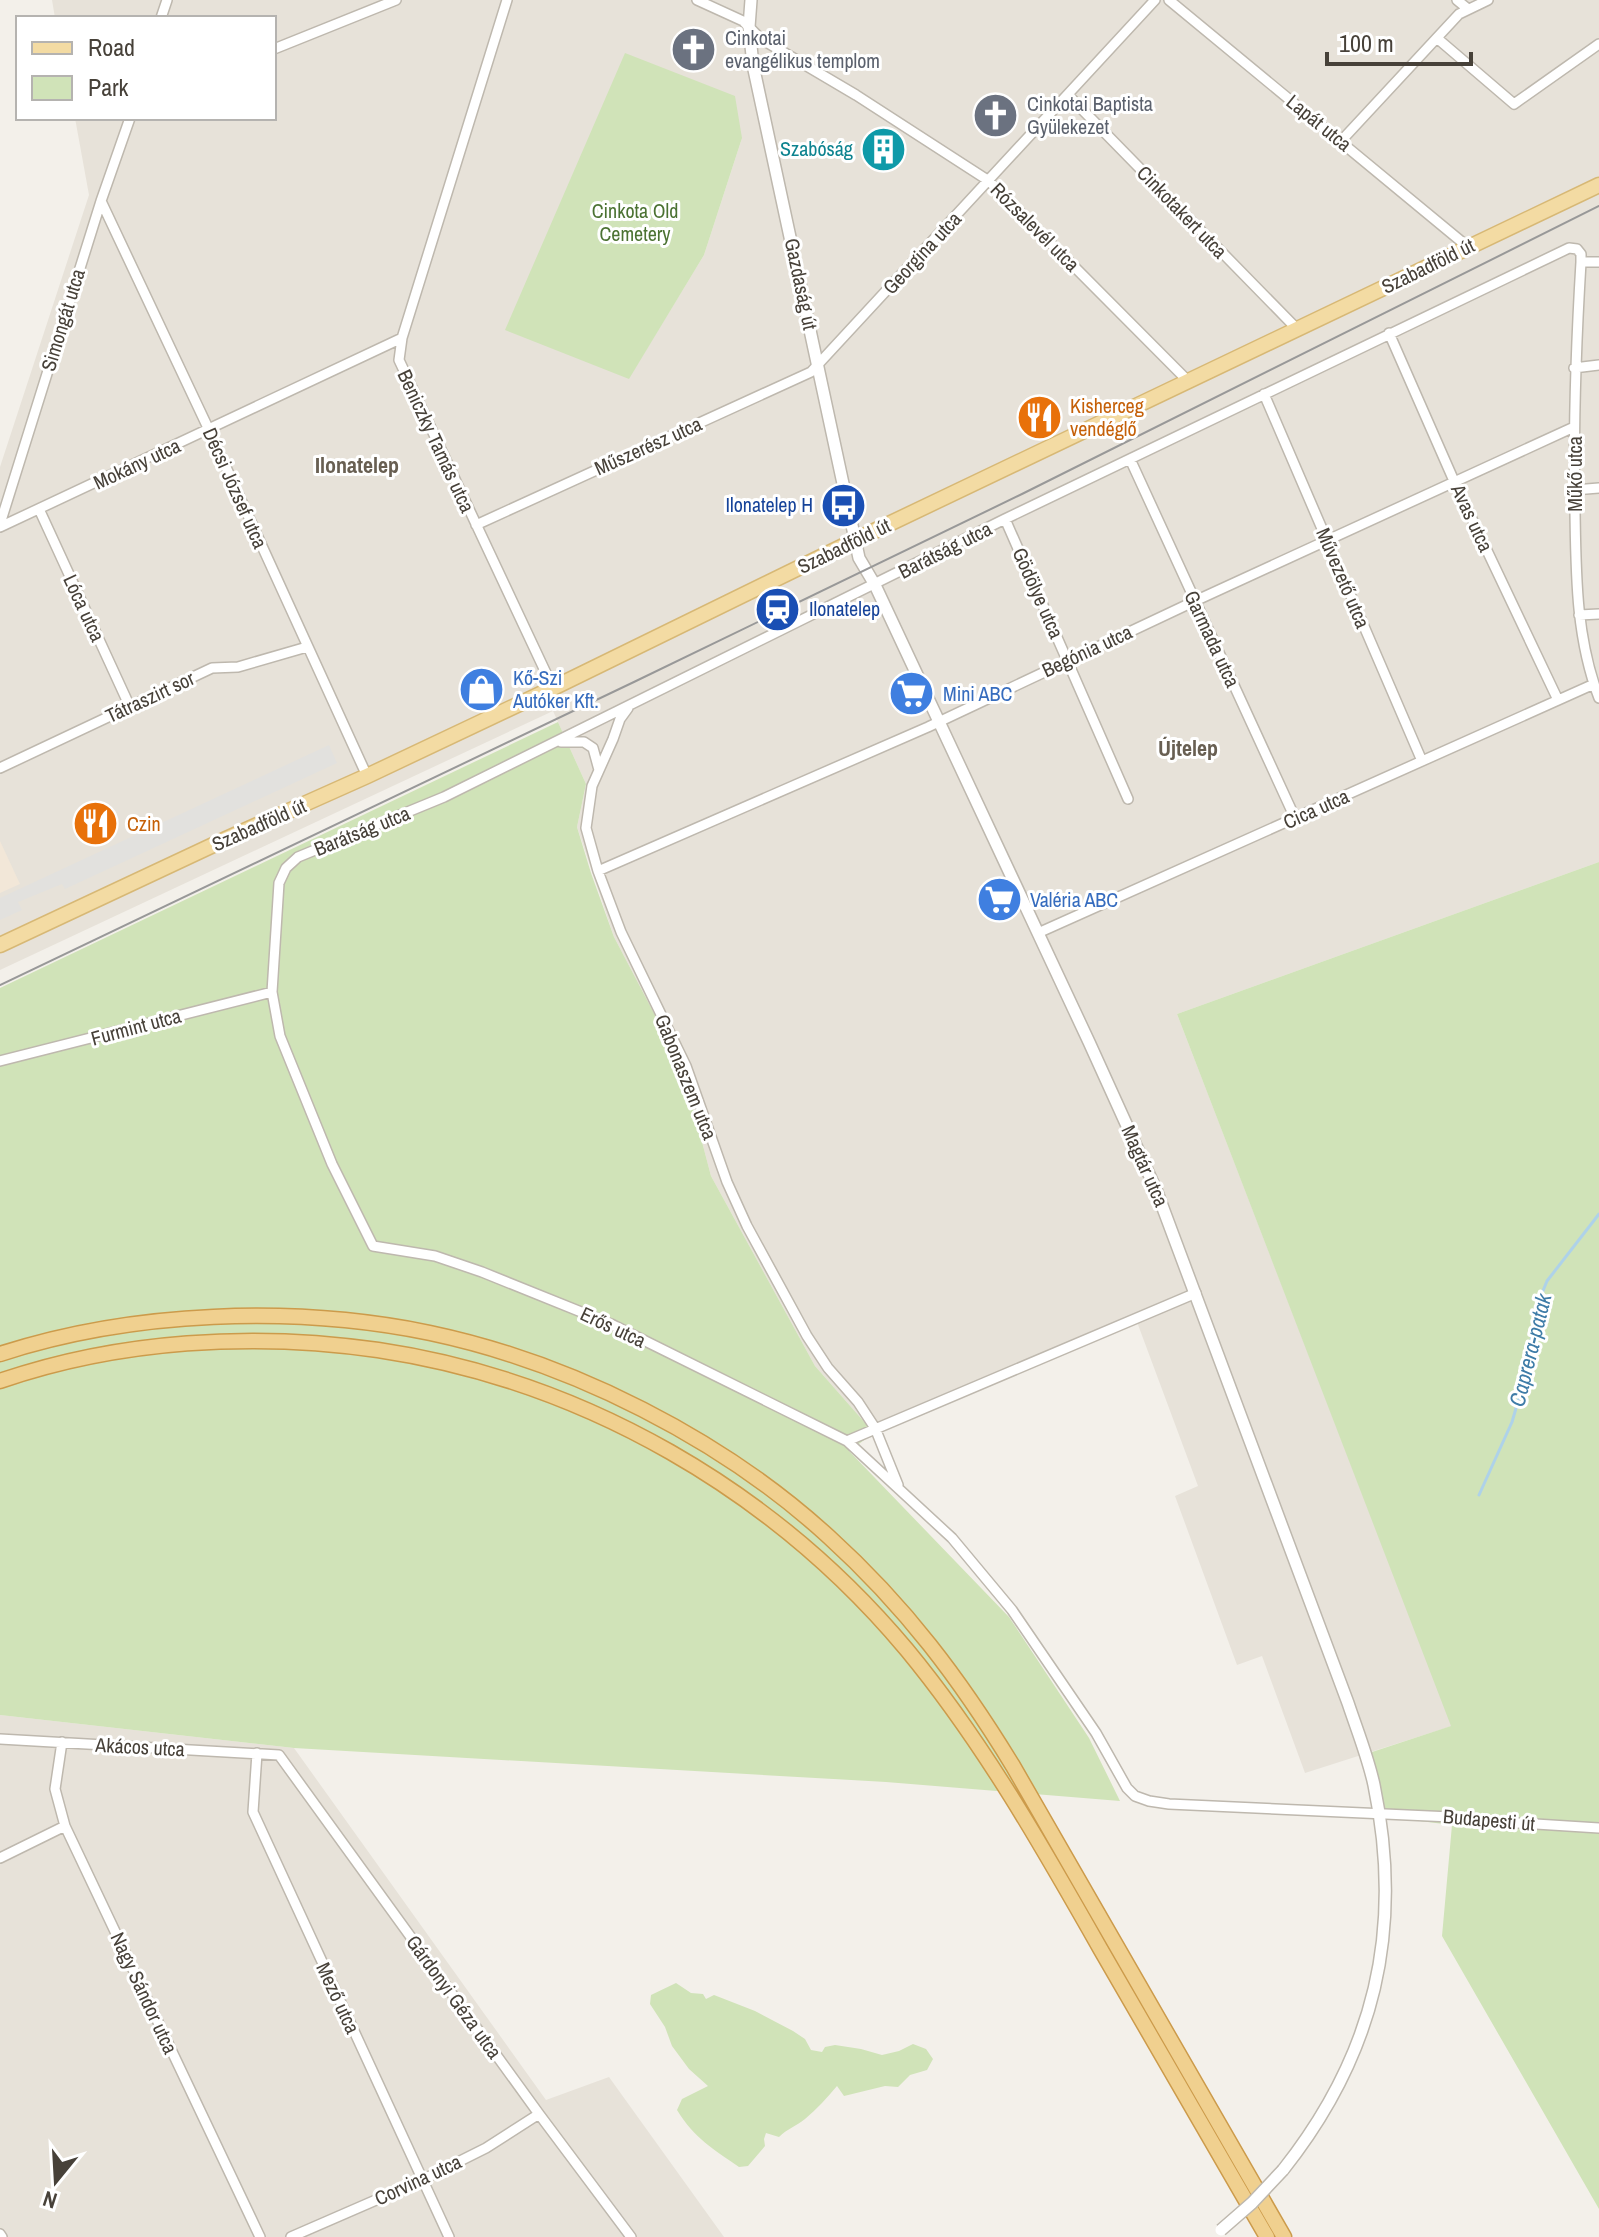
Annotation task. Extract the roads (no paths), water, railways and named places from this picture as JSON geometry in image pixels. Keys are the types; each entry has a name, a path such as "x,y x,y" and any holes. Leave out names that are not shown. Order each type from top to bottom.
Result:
{"highway":[{"path":"0,1354 69,1336 177,1319 280,1317 334,1320 429,1333 531,1363 585,1384 675,1428 741,1469 801,1513 901,1608 982,1714 1284,2237"},
{"path":"0,1381 82,1359 181,1345 256,1341 315,1343 381,1351 465,1368 547,1394 658,1444 723,1483 806,1547 870,1609 909,1653 964,1725 1028,1825 1267,2237"}],"main road":[{"name":"Szabadföld út","path":"0,945 553,688 855,540 1599,185"}],"street":[{"name":"Beniczky Tamás utca","path":"507,0 402,338 399,360 553,688"},
{"name":"Rózsalevél utca","path":"697,0 743,21 761,39 856,95 989,181 1188,381"},
{"name":"Gazdaság út","path":"751,0 749,27 753,65 855,540"},
{"name":"Georgina utca","path":"818,364 1155,0"},
{"name":"Lapát utca","path":"1169,0 1468,247"},
{"path":"1457,0 1468,9"},
{"path":"1341,141 1459,14 1488,0"},
{"path":"276,48 392,1"},
{"path":"1438,39 1514,104 1599,44"},
{"name":"Cinkotakert utca","path":"1068,95 1297,329"},
{"name":"Simongát utca","path":"0,525 129,120"},
{"name":"Décsi József utca","path":"101,201 367,776"},
{"name":"Barátság utca","path":"279,883 286,868 298,857 444,797 1389,333 1569,248 1577,249"},
{"name":"Műkő utca","path":"1577,249 1581,262 1574,368 1574,490 1579,615 1599,698"},
{"path":"1581,262 1599,262"},
{"name":"Avas utca","path":"1389,333 1454,481 1558,700"},
{"name":"Mokány utca","path":"0,525 402,338"},
{"name":"Műszerész utca","path":"476,525 807,374 818,364"},
{"path":"1574,368 1599,365"},
{"name":"Művezető utca","path":"1264,394 1422,761"},
{"name":"Begónia utca","path":"598,871 928,727 1574,427"},
{"name":"Garmada utca","path":"1130,459 1295,818"},
{"path":"1574,490 1599,488"},
{"name":"Lóca utca","path":"39,509 130,707"},
{"name":"Gödölye utca","path":"1005,519 1128,799"},
{"name":"Magtár utca","path":"855,540 859,558 875,585 1151,1179 1361,1740 1374,1784 1385,1876 1385,1918 1380,1963 1356,2048 1337,2091 1315,2129 1252,2203 1216,2234"},
{"path":"1579,615 1599,614"},
{"name":"Tátraszirt sor","path":"0,768 212,668 238,667 307,647"},
{"name":"Cica utca","path":"1038,933 1594,684"},
{"name":"Gabonaszem utca","path":"630,705 620,719 592,786 586,828 598,871 621,932 686,1066 727,1182 747,1226 807,1336 875,1428 899,1489"},
{"path":"553,743 584,742 593,748 599,770"},
{"name":"Erős utca","path":"279,883 272,992 280,1036 332,1164 373,1246 435,1256 611,1324 847,1441"},
{"name":"Furmint utca","path":"0,1061 272,992"},
{"path":"899,1489 847,1441 1196,1293"},
{"name":"Budapesti út","path":"899,1489 952,1538 1012,1610 1096,1733 1121,1780 1135,1796 1169,1804 1379,1813 1599,1828"},
{"name":"Akácos utca","path":"0,1739 279,1755"},
{"name":"Nagy Sándor utca","path":"62,1742 55,1789 65,1826 260,2237"},
{"name":"Mező utca","path":"257,1753 253,1812 449,2237"},
{"name":"Gárdonyi Géza utca","path":"279,1755 631,2237"},
{"path":"0,1858 65,1826"},
{"name":"Corvina utca","path":"291,2237 422,2180 486,2148 539,2114"}],"waterway":[{"name":"Caprera-patak","path":"1479,1495 1512,1422 1526,1374 1536,1308 1547,1281 1599,1214"}],"tram line":[{"path":"0,985 1022,494 1599,206"}],"place":[{"name":"Cinkotai evangélikus templom","path":"694,49"},
{"name":"Cinkotai Baptista Gyülekezet","path":"996,115"},
{"name":"Szabóság","path":"884,149"},
{"name":"Kisherceg vendéglő","path":"1039,418"},
{"name":"Ilonatelep H","path":"844,505"},
{"name":"Ilonatelep","path":"778,609"},
{"name":"Kő-Szi Autóker Kft.","path":"482,689"},
{"name":"Mini ABC","path":"912,694"},
{"name":"Czin","path":"96,824"},
{"name":"Valéria ABC","path":"999,900"}],"district":[{"name":"Ilonatelep","path":"357,465"},
{"name":"Újtelep","path":"1188,748"}],"park label":[{"name":"Cinkota Old Cemetery","path":"635,222"}]}
